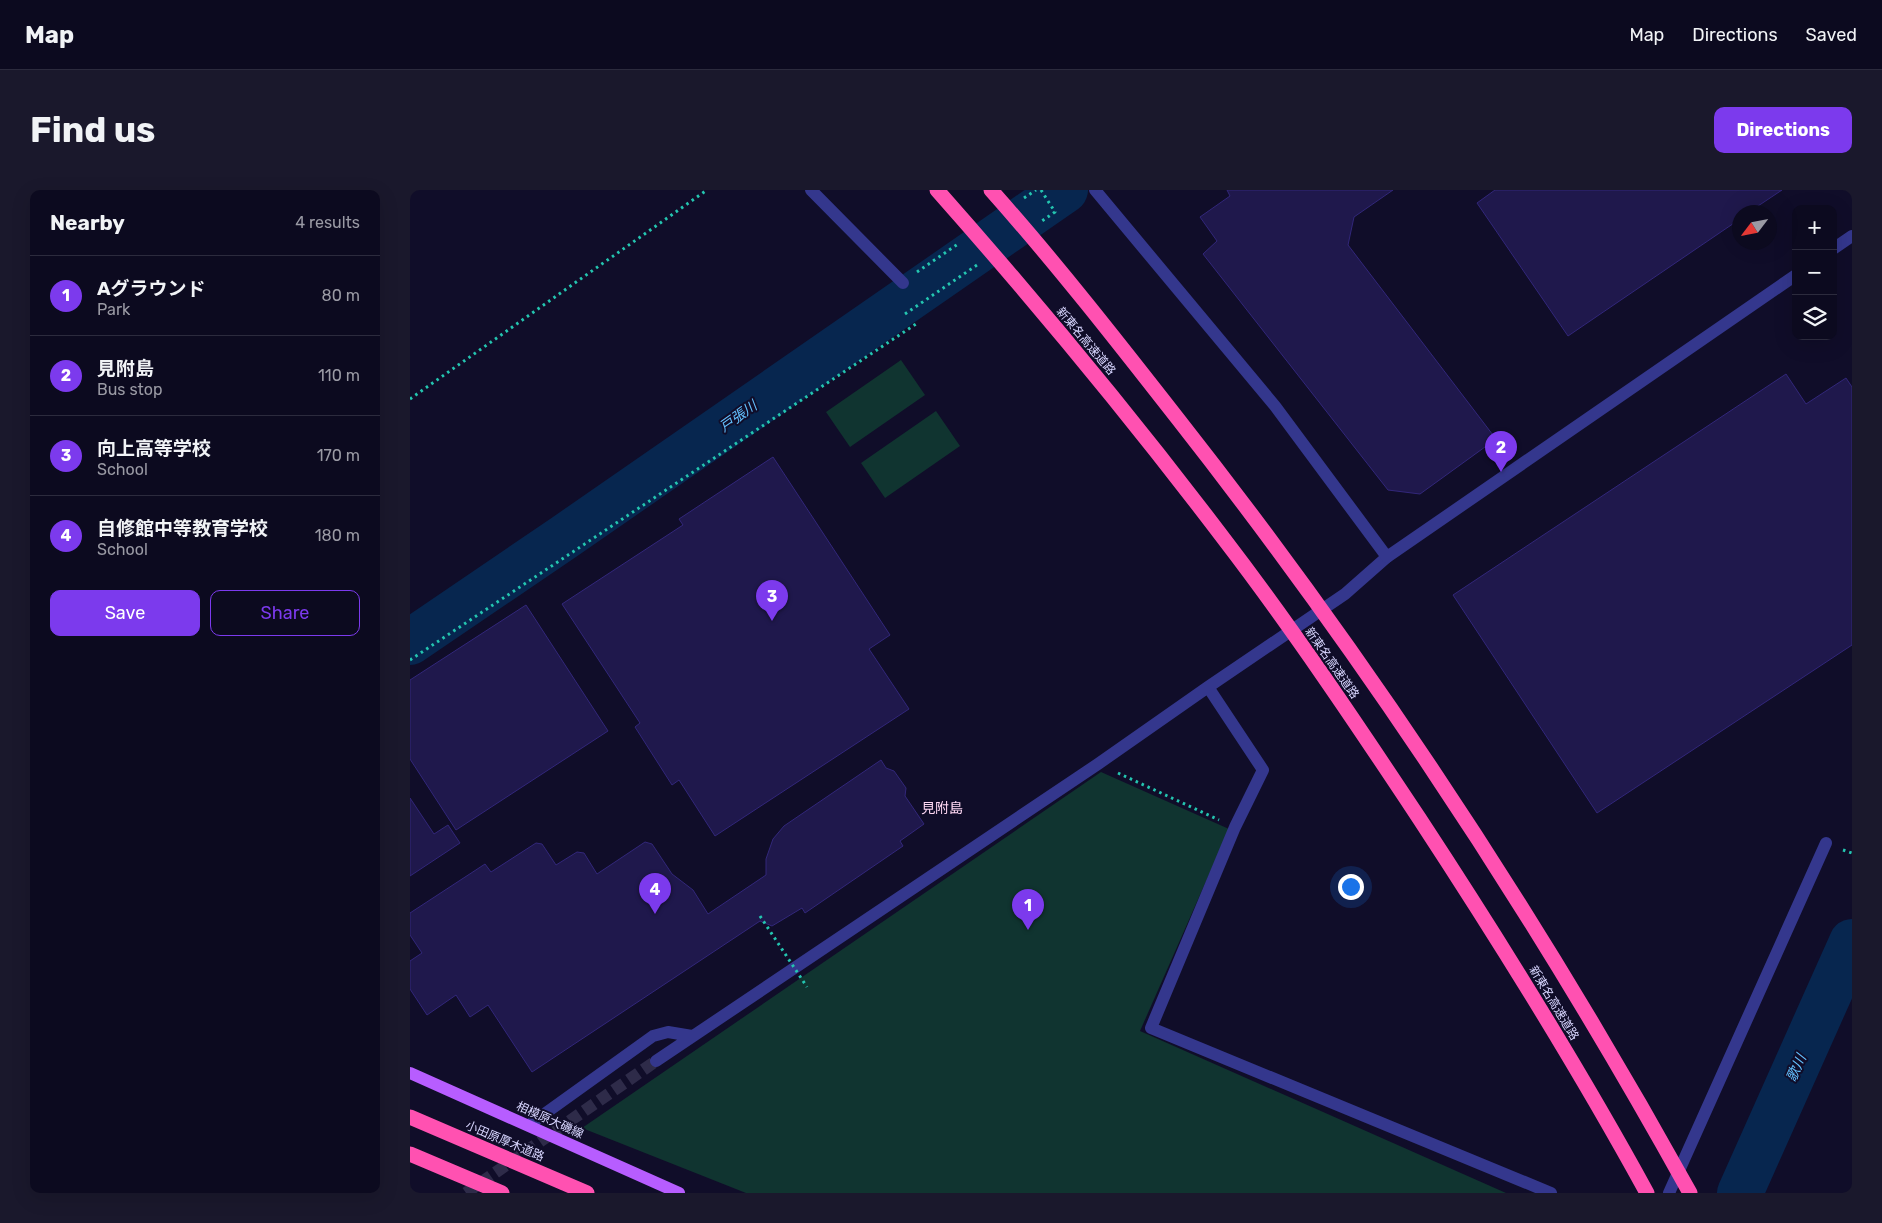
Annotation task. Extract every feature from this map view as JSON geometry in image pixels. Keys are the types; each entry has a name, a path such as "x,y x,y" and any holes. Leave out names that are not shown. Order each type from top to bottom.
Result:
{"highway":[{"name":"新東名高速道路","path":"937,190 1107,389 1224,539 1330,684 1487,922 1613,1131 1647,1193"},
{"name":"新東名高速道路","path":"991,190 1136,366 1243,502 1367,675 1521,905 1645,1112 1690,1193"},
{"name":"小田原厚木道路","path":"410,1117 587,1193"},
{"path":"410,1154 502,1193"}],"main road":[{"name":"相模原大磯線","path":"410,1073 679,1193"}],"street":[{"path":"811,190 903,283"},
{"path":"1095,190 1275,406 1387,557"},
{"path":"1837,246 1852,236"},
{"path":"656,1061 1098,764 1345,594 1387,557 1792,278"},
{"path":"1208,687 1263,770 1235,827 1150,1028 1551,1193"},
{"path":"1669,1193 1826,843"},
{"path":"529,1125 653,1036 668,1032 692,1036"}],"path":[{"path":"410,399 707,190"},
{"path":"1041,190 1051,205"},
{"path":"410,660 918,322"},
{"path":"1098,764 1235,827"},
{"path":"760,916 807,986"}],"green space":[{"path":"901,360 925,395 850,447 826,412"},
{"path":"936,411 960,446 885,498 861,463"},
{"path":"1101,772 1229,829 1140,1031 1506,1193 746,1193 582,1128"}],"building":[{"path":"1227,190 1393,190 1354,217 1348,245 1496,439 1420,494 1388,490 1203,254 1217,241 1200,217 1230,196"},
{"path":"1495,190 1782,190 1760,205 1732,205 1732,224 1568,336 1477,203"},
{"path":"1786,374 1806,404 1846,378 1852,387 1852,645 1597,813 1453,595"},
{"path":"773,457 890,635 869,649 909,709 715,836 679,780 672,785 635,727 640,723 562,604 683,525 679,519"},
{"path":"526,605 608,731 456,830 410,759 410,680"},
{"path":"881,760 886,768 894,771 906,788 905,796 924,824 900,841 903,846 805,913 802,908 772,926 760,921 532,1072 488,1005 470,1017 456,995 427,1015 410,989 410,961 422,953 410,935 410,913 485,864 491,872 536,843 542,844 556,865 577,852 584,853 597,874 645,842 652,844 672,874 693,890 708,914 766,875 766,859 773,839 784,826"},
{"path":"410,798 434,834 448,825 460,843 410,876"}],"waterway":[{"name":"戸張川","path":"410,642 1065,190"},
{"name":"歌川","path":"1740,1193 1852,942"}],"tunnel":[{"path":"466,1193 656,1061"}],"place":[{"name":"見附島","path":"1501,472"},
{"name":"向上高等学校","path":"772,621"},
{"name":"自修館中等教育学校","path":"655,914"},
{"name":"Aグラウンド","path":"1028,930"}],"district":[{"name":"見附島","path":"942,808"}]}
